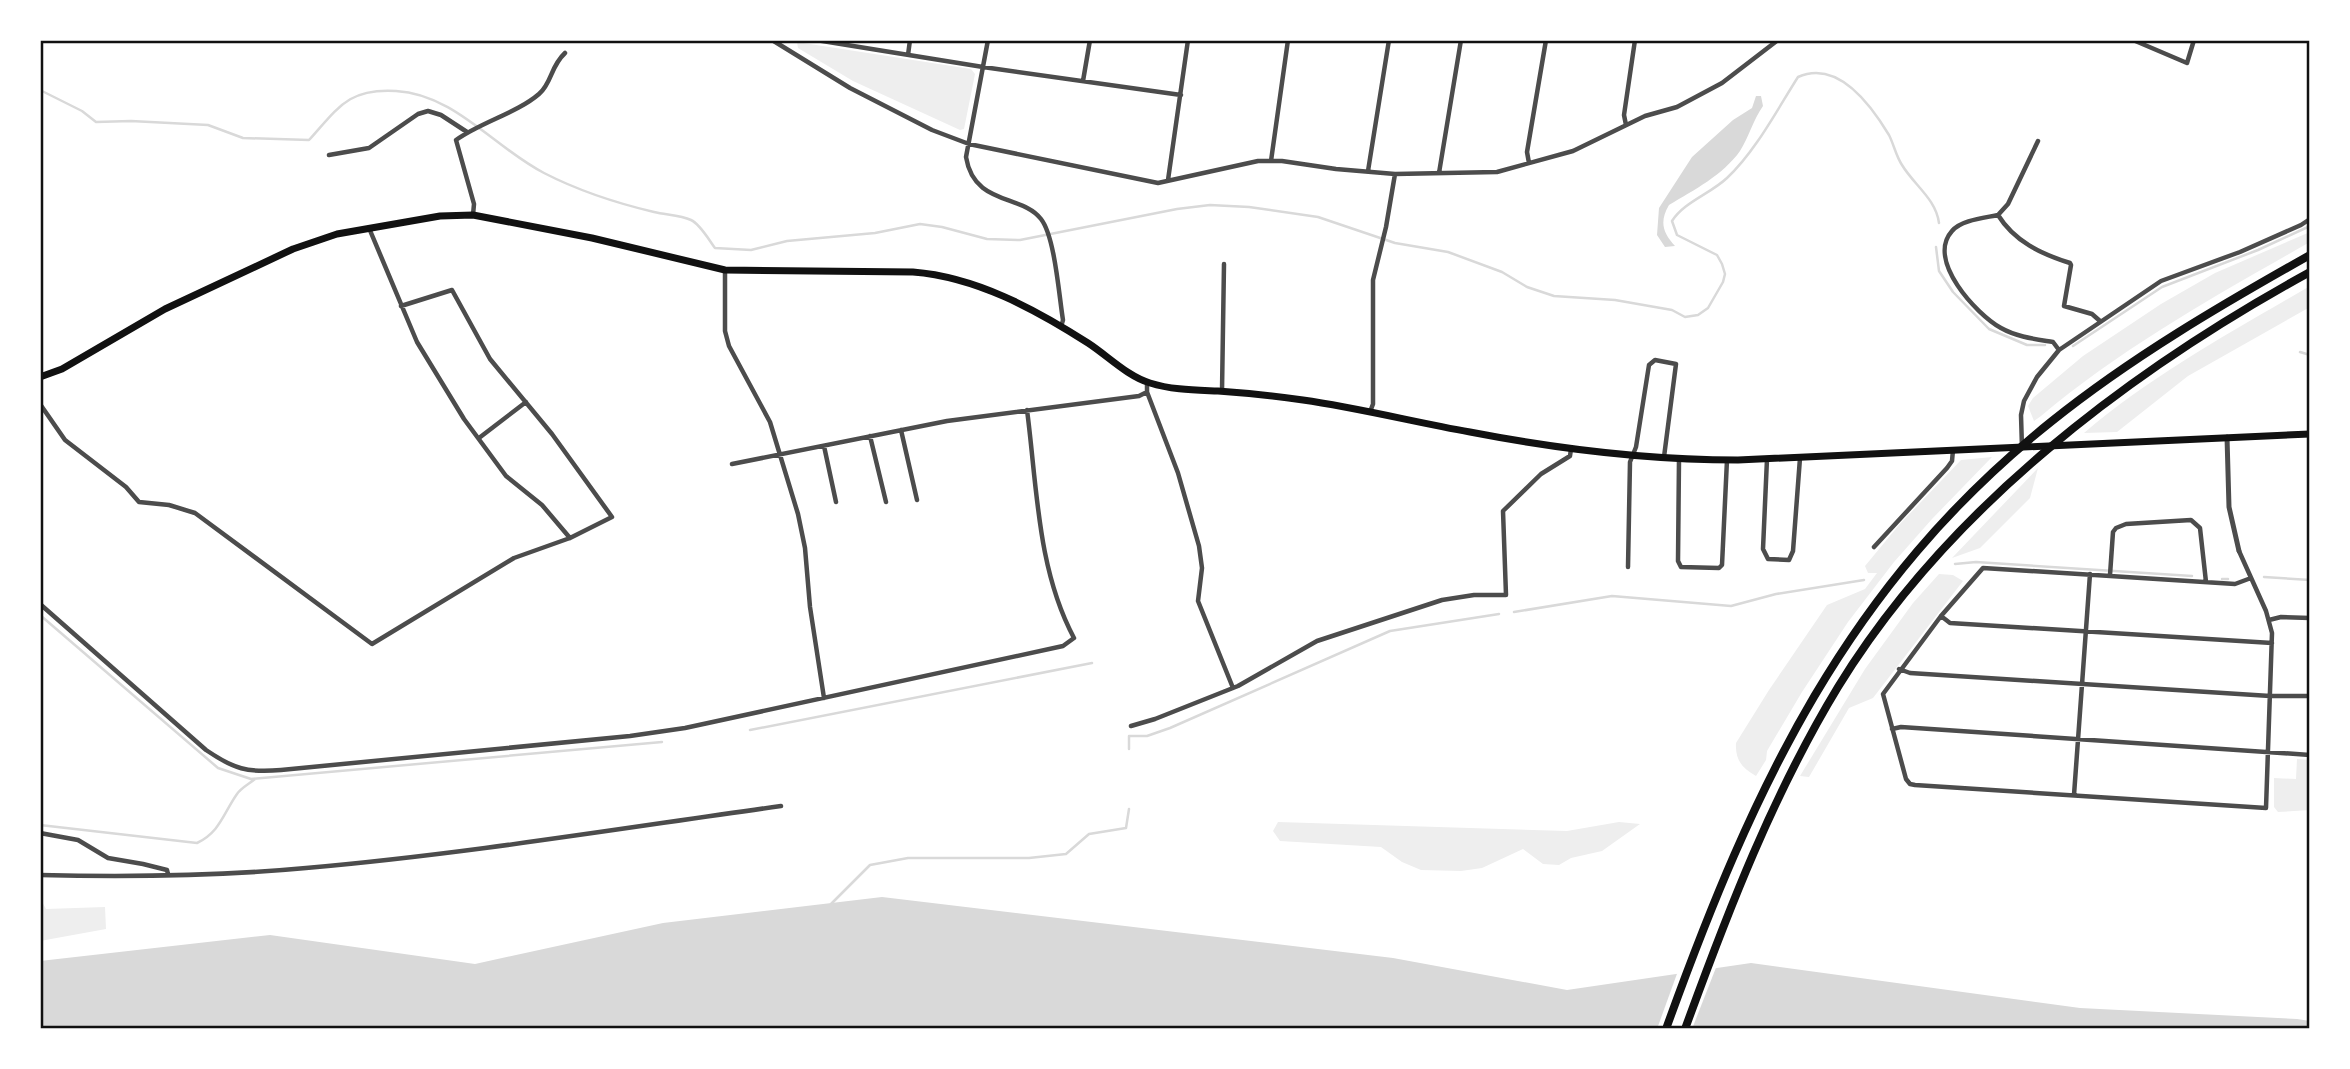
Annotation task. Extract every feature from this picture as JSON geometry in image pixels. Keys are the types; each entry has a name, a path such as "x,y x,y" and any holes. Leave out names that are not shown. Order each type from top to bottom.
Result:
{"highway":[{"path":"1666,1029 1702,929 1774,767 1807,705 1889,582 1938,526 2051,421 2146,353 2310,255"},
{"path":"1685,1029 1742,878 1792,768 1839,685 1905,595 1938,556 2028,465 2077,425 2200,338 2310,272"}],"main road":[{"path":"40,377 62,369 165,309 315,240 440,216 473,215 592,238 726,270 913,272 940,275 998,294 1085,342 1147,382 1174,388 1302,400 1572,449 1632,456 1727,460 2310,434"}],"street":[{"path":"816,40 1181,95"},
{"path":"908,55 910,40"},
{"path":"988,40 966,157 968,166 980,184 996,196 1034,212 1041,218 1050,243 1063,320 1061,328"},
{"path":"1083,81 1090,40"},
{"path":"1168,180 1188,40"},
{"path":"1271,161 1288,40"},
{"path":"1368,171 1389,40"},
{"path":"1439,173 1461,40"},
{"path":"1529,163 1527,152 1546,40"},
{"path":"1626,125 1624,115 1635,40"},
{"path":"776,41 849,88 932,130 969,144 1158,183 1248,161 1395,174 1497,172 1573,151 1626,125 1677,107 1707,92 1778,40"},
{"path":"2133,40 2187,63 2194,40"},
{"path":"473,215 474,204 456,140 537,96 548,83 555,63 565,53"},
{"path":"329,155 369,148 418,114 428,111 441,115 467,132"},
{"path":"2038,141 2008,204 1998,215 1971,221 1953,229 1945,254 1948,272 1965,295 1994,324 2026,338 2053,342 2059,349"},
{"path":"1370,412 1373,404 1373,280 1395,174"},
{"path":"1998,215 2011,234 2043,254 2070,263 2064,306 2092,314 2100,321"},
{"path":"2022,448 2021,415 2024,401 2037,377 2059,349 2161,281 2240,252 2301,226 2310,219"},
{"path":"369,228 418,341 464,419 506,476 542,505 570,538"},
{"path":"1222,392 1224,264"},
{"path":"726,270 725,331 729,346 768,418 782,456 805,548 810,607 824,698"},
{"path":"40,404 65,440 126,487 139,502 169,505 195,513 372,644 514,558 570,538 612,517 526,402 490,359 452,290 401,306"},
{"path":"1628,567 1630,462 1649,365 1655,360 1676,364 1664,458"},
{"path":"1147,382 1147,392 1178,472 1199,547 1202,568 1198,601 1233,688"},
{"path":"732,464 901,430 1139,396 1147,392"},
{"path":"479,438 526,402"},
{"path":"40,604 206,750 223,762 247,771 630,736 685,728 1063,646 1074,638 1054,583 1041,534 1027,410"},
{"path":"901,430 917,500"},
{"path":"870,436 886,502"},
{"path":"2227,437 2229,507 2239,551 2251,578 2269,620 2272,643 2266,808 1910,784 1906,779 1883,694 1941,615 1983,568 2206,582 2240,583 2251,578"},
{"path":"824,446 836,502"},
{"path":"1131,726 1233,688 1317,641 1442,600 1474,595 1506,595 1503,511 1541,474 1570,456 1572,449"},
{"path":"1874,547 1947,468 1952,461 1953,450"},
{"path":"1767,458 1763,549 1768,559 1784,561 1789,560 1793,551 1800,457"},
{"path":"1679,459 1678,561 1681,567 1718,568 1722,565 1727,460"},
{"path":"2110,575 2113,532 2116,528 2126,524 2191,520 2200,528 2206,582"},
{"path":"2074,795 2090,574"},
{"path":"1941,615 1950,623 2272,643"},
{"path":"2269,620 2281,617 2310,618"},
{"path":"1899,669 1910,673 2270,696 2310,696"},
{"path":"1892,729 1901,727 2310,755"},
{"path":"40,875 266,871 392,859 641,828 781,806"},
{"path":"40,833 78,840 108,858 167,870 168,874"}],"shaded area":[{"path":"797,42 971,69 975,74 964,129 960,130 853,81 798,48"},
{"path":"1756,96 1761,96 1763,106 1733,160 1717,175 1669,205 1663,222 1675,246 1665,247 1657,235 1659,208 1692,157 1733,120 1752,108"},
{"path":"2310,232 2310,242 2138,345 2034,421 2028,406 2033,398 2083,356 2161,304 2215,273"},
{"path":"2310,286 2310,307 2188,376 2117,432 2084,433 2165,373"},
{"path":"1992,457 1894,562 1848,622 1802,692 1767,751 1766,760 1756,776 1747,770 1738,759 1736,743 1827,605 1865,589 1877,573 1868,573 1865,566 1899,525 1961,460"},
{"path":"2038,468 2030,498 1980,548 1952,558"},
{"path":"1939,574 1953,575 1963,581 1873,698 1849,708 1809,777 1800,776 1865,669 1913,603"},
{"path":"2297,759 2310,760 2310,810 2278,812 2274,807 2274,778 2296,779"},
{"path":"1278,822 1567,831 1619,822 1640,824 1602,851 1571,858 1559,865 1543,864 1523,849 1482,868 1461,871 1421,870 1402,862 1381,847 1280,841 1273,831"},
{"path":"882,897 1393,958 1567,990 1751,963 2080,1008 2297,1019 2310,1021 2310,1029 40,1029 40,961 270,935 475,964 663,923"},
{"path":"40,898 46,909 105,907 106,929 40,941"}],"pier":[{"path":"1717,965 1692,1029 1657,1029 1678,971"}],"waterway":[{"path":"40,90 82,111 96,122 208,125 243,138 309,140 345,102 355,97 380,91 417,94 455,112 526,162 557,179 612,200 691,220 715,248 751,250 787,241 875,233 920,224 987,239 1020,240 1177,209 1210,205 1249,207 1318,217 1395,243 1448,252 1502,272 1527,287 1554,296 1615,300 1672,310 1685,317 1698,315 1708,308 1725,274 1717,255 1677,235 1672,221 1683,209 1720,184 1737,168 1798,77 1813,73 1827,74 1840,80 1863,99 1889,135 1902,165 1934,207 1939,223"},
{"path":"2073,346 2162,287 2258,250 2310,226"},
{"path":"1936,247 1939,271 1953,292 1989,329 2027,345 2045,345"},
{"path":"2300,352 2310,355"},
{"path":"1955,564 1976,562 2192,576"},
{"path":"2264,577 2310,580"},
{"path":"2222,579 2228,579"},
{"path":"1514,612 1612,596 1731,606 1776,594 1864,580"},
{"path":"1129,749 1129,736 1147,736 1170,728 1390,631 1499,614"},
{"path":"40,615 218,768 251,779 662,742"},
{"path":"750,730 1092,663"},
{"path":"40,825 197,843 211,834 239,792 255,779"},
{"path":"831,904 870,865 908,858 1029,858 1066,854 1089,834 1126,828 1129,809"}]}
